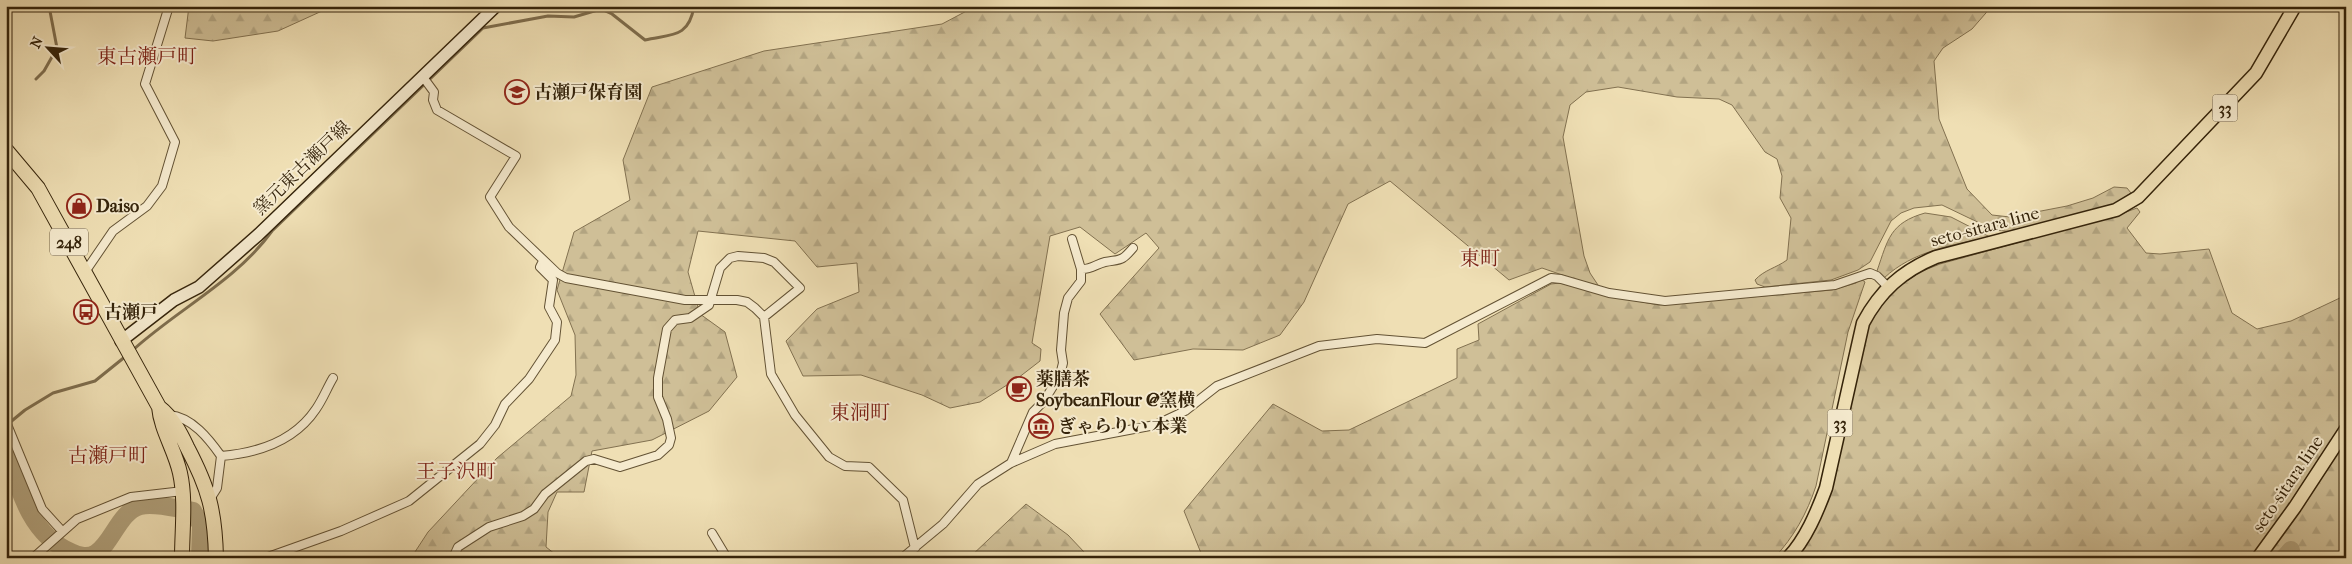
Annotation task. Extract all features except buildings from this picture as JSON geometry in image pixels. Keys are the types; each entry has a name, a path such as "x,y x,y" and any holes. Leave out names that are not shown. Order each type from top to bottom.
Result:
{"highway":[{"name":"248","path":"6,150 38,188 126,350 204,479 216,524 216,558"},
{"name":"248","path":"164,411 160,420 174,451 183,495 182,558"}],"main road":[{"name":"窯元東古瀬戸線","path":"126,350 174,300 199,287 250,242 496,6"},
{"name":"seto-sitara line","path":"1788,558 1806,531 1826,488 1863,323 1872,306 1887,286 1919,264 1936,257 2116,210 2138,197 2256,73 2295,6"},
{"name":"seto-sitara line","path":"2258,558 2295,507 2346,429"}],"street":[{"path":"85,272 113,231 147,206 162,186 176,142 145,84 170,6"},
{"path":"423,77 434,92 433,100 437,110 516,156 490,197 508,227 543,261 566,278 685,300 712,298 746,302 764,317 771,374 795,415 829,457 846,466 869,467 903,500 915,548"},
{"path":"1011,463 1033,412 1044,401 1060,375 1063,363 1061,350 1064,313 1068,298 1081,281 1081,269 1072,239"},
{"path":"1081,269 1088,270 1103,262 1118,262 1133,248"},
{"path":"453,558 458,547 489,527 523,516 534,509 545,494 586,461 594,459 620,467 658,455 669,445 671,438 667,419 658,397 658,378 667,329 675,320 690,318 709,304 720,268 730,258 738,256 764,258 774,262 800,288 764,317"},
{"path":"265,558 341,531 409,501 480,444 495,425 505,404 529,379 555,340 557,322 549,307 553,280 540,267 543,261"},
{"path":"902,558 943,524 978,484 1011,463 1055,444 1155,425 1185,411 1217,386 1319,346 1377,339 1425,343 1552,278 1609,293 1665,301 1834,284 1870,273 1877,276 1887,286"},
{"path":"221,456 265,449 299,428 315,410 333,378"},
{"path":"164,411 177,416 201,431 221,456 217,488 210,499"},
{"path":"6,422 42,509 60,532"},
{"path":"33,558 60,532 77,519 131,497 183,495"},
{"path":"712,533 727,558"}],"green space":[{"path":"189,6 333,6 278,31 213,41 185,38"},
{"path":"976,6 1992,6 1972,29 1943,48 1934,61 1939,119 1967,189 1992,215 2010,217 2067,206 2093,198 2114,187 2127,188 2131,193 2111,206 2015,232 1994,230 1942,205 1914,208 1901,213 1891,221 1870,262 1858,270 1831,280 1765,287 1757,284 1755,280 1787,260 1791,218 1780,198 1782,176 1777,159 1765,152 1732,105 1719,99 1677,97 1618,87 1586,92 1570,105 1563,137 1584,256 1590,273 1600,288 1542,268 1509,280 1390,181 1348,204 1304,302 1280,335 1243,350 1193,349 1134,360 1100,314 1159,248 1146,233 1115,254 1080,227 1050,236 1032,343 1041,349 1040,361 1018,378 980,402 950,408 922,395 861,375 803,376 786,341 817,309 859,292 857,263 817,267 795,241 698,231 688,272 700,314 725,332 737,377 709,411 652,440 592,451 584,492 557,492 548,512 546,547 560,558 411,558 428,532 497,458 571,396 576,375 575,335 557,290 574,232 630,200 623,160 652,87 764,51 942,24"},
{"path":"2137,208 2140,212 2127,228 2146,253 2160,254 2209,249 2232,313 2257,329 2291,321 2342,297 2346,298 2346,558 1793,558 1811,535 1868,327 1877,310 1901,285 1920,272 1940,264 2118,215"},
{"path":"1925,213 1951,217 1990,237 1947,246 1920,255 1907,261 1884,278 1877,271 1892,234 1904,222"},
{"path":"1861,279 1865,282 1848,332 1816,486 1799,524 1788,542 1774,558 1203,558 1184,511 1273,404 1322,431 1349,430 1457,378 1457,349 1479,340 1478,324 1551,284 1560,283 1609,296 1659,305 1832,290 1856,283"},
{"path":"1026,504 1068,535 1085,553 1093,558 969,558"}],"waterway":[{"path":"36,79 44,71 57,48 49,6"},
{"path":"133,350 241,265 258,249 272,231 483,28 548,16 574,17 601,9 612,14 645,40 678,33 688,24 694,6"},
{"path":"8,424 25,410 53,393 95,381 126,356"},
{"path":"6,449 21,494 36,522 45,534 71,552 84,556 93,555 102,548 121,521 133,509 146,505 159,505 193,511 201,525 200,558"},
{"path":"2284,558 2291,550"}],"place":[{"name":"古瀬戸保育園","path":"517,92"},
{"name":"Daiso","path":"79,206"},
{"name":"古瀬戸","path":"86,312"},
{"name":"薬膳茶 SoybeanFlour @窯横","path":"1019,389"},
{"name":"ぎゃらりい 本業","path":"1041,426"}],"district":[{"name":"東古瀬戸町","path":"147,56"},
{"name":"東町","path":"1480,258"},
{"name":"東洞町","path":"860,412"},
{"name":"古瀬戸町","path":"108,455"},
{"name":"王子沢町","path":"456,471"}]}
